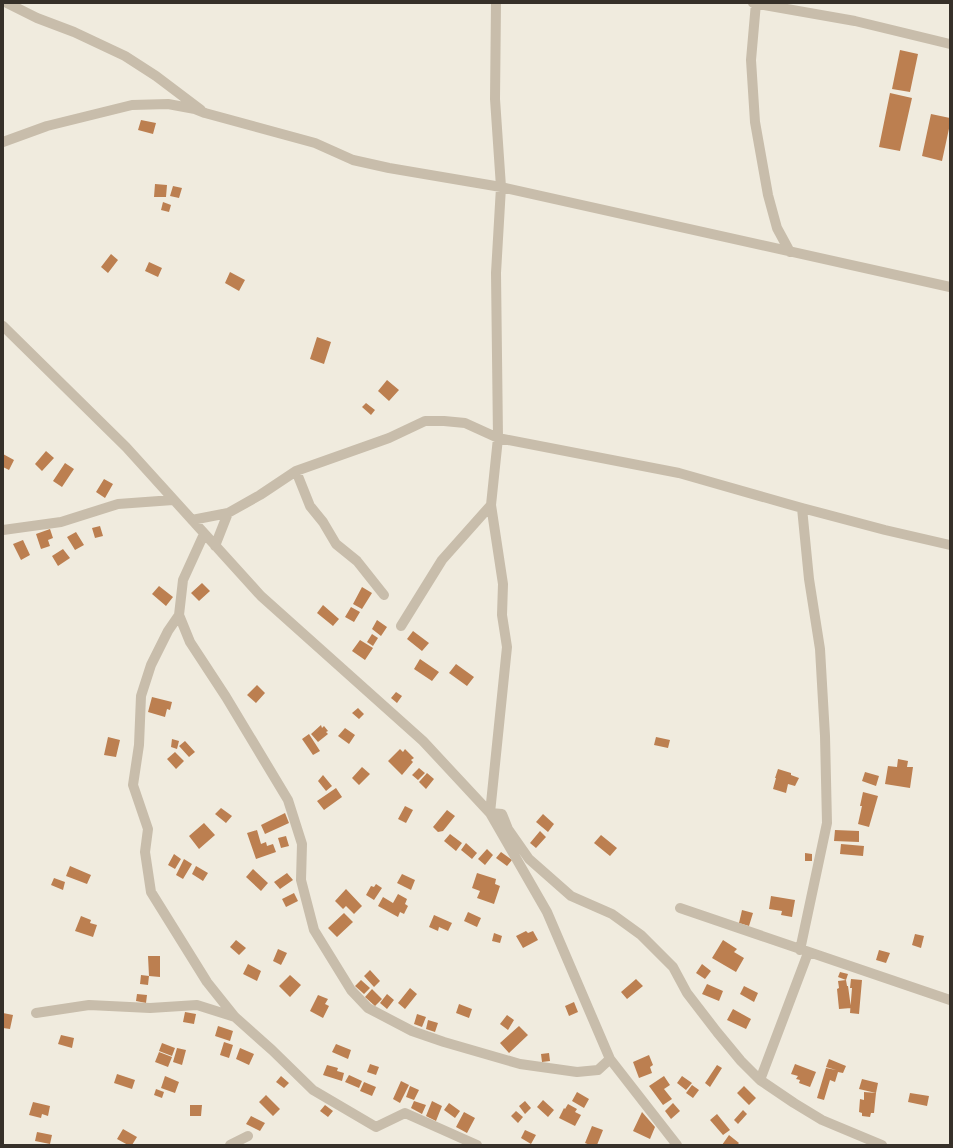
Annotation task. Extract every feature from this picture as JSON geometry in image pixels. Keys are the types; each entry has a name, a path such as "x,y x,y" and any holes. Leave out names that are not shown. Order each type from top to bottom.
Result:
{"street":[{"path":"7,3 37,18 74,32 125,56 156,76 205,113"},
{"path":"490,813 507,647 502,615 503,584 491,505 498,438 496,273 501,187 495,99 496,3"},
{"path":"790,252 777,228 768,195 755,122 751,60 755,3 855,21 950,44"},
{"path":"3,142 47,126 132,105 168,104 195,109 315,143 353,160 389,168 501,187 950,287"},
{"path":"3,326 126,447 262,596 423,741 490,813 547,912 610,1058 677,1145"},
{"path":"192,520 228,513 260,495 296,471 389,438 425,421 444,421 465,423 498,438 679,473 802,508 885,530 950,545"},
{"path":"296,471 310,506 323,522 336,544 357,561 384,596"},
{"path":"3,530 61,522 118,504 174,500"},
{"path":"401,626 442,560 491,505"},
{"path":"760,1080 804,951 827,823 825,736 820,649 809,579 802,508"},
{"path":"215,546 228,513"},
{"path":"204,534 183,580 179,615 168,631 151,665 141,696 139,722 140,745 133,785 148,829 146,852 151,892 207,982 235,1017 272,1050 312,1090 376,1127 405,1113 477,1145"},
{"path":"179,615 190,642 226,697 288,800 302,844 302,880 314,930 351,990 364,1004 368,1008 412,1031 520,1064 577,1072 598,1070 610,1058"},
{"path":"490,813 502,814 508,829 529,859 571,896 612,914 641,935 673,968 687,993 736,1055 760,1080 822,1120 882,1145"},
{"path":"680,908 950,1000"},
{"path":"36,1013 89,1005 150,1008 197,1005 235,1017"},
{"path":"230,1145 248,1136"}],"building":[{"path":"900,50 918,54 910,92 892,89"},
{"path":"890,93 912,98 900,151 879,147"},
{"path":"931,114 950,118 942,161 922,156"},
{"path":"141,120 156,123 153,134 138,130"},
{"path":"155,184 167,185 166,197 154,197"},
{"path":"173,186 182,188 179,198 170,196"},
{"path":"163,202 171,205 169,212 161,210"},
{"path":"111,254 118,260 108,273 101,267"},
{"path":"149,262 162,268 158,277 145,271"},
{"path":"230,272 245,280 239,291 225,283"},
{"path":"317,337 331,342 324,364 310,359"},
{"path":"387,380 399,390 389,401 378,391"},
{"path":"366,403 375,410 371,415 362,407"},
{"path":"46,451 54,458 42,471 35,464"},
{"path":"3,454 14,460 9,470 3,467"},
{"path":"65,463 74,469 62,487 53,481"},
{"path":"104,479 113,484 105,498 96,492"},
{"path":"100,526 103,536 95,538 92,528"},
{"path":"50,529 53,538 48,540 50,546 41,549 36,534"},
{"path":"76,532 84,545 75,550 67,537"},
{"path":"23,540 30,555 21,560 13,544"},
{"path":"63,549 70,558 58,566 52,556"},
{"path":"202,583 210,591 199,601 191,593"},
{"path":"159,586 173,597 166,606 152,594"},
{"path":"362,587 372,593 362,609 353,604"},
{"path":"323,605 339,619 333,626 317,613"},
{"path":"351,607 360,612 354,622 345,617"},
{"path":"377,620 387,627 381,636 372,629"},
{"path":"413,631 429,643 422,651 407,639"},
{"path":"372,634 378,638 373,646 367,642"},
{"path":"360,640 373,648 365,660 352,651"},
{"path":"420,659 439,672 432,681 414,669"},
{"path":"456,664 474,677 467,686 449,673"},
{"path":"257,685 265,693 256,703 247,695"},
{"path":"396,692 402,696 397,703 391,698"},
{"path":"152,697 172,702 170,710 167,709 165,717 148,712"},
{"path":"358,708 364,714 359,719 352,713"},
{"path":"321,725 322,728 324,726 328,731 326,732 328,734 318,742 311,734"},
{"path":"345,728 355,735 349,744 338,736"},
{"path":"309,734 320,751 313,755 302,739"},
{"path":"108,737 120,740 116,757 104,755"},
{"path":"656,737 670,740 668,748 654,745"},
{"path":"172,739 179,741 177,749 171,747"},
{"path":"185,741 195,752 189,757 179,746"},
{"path":"400,749 403,752 405,749 414,758 411,760 413,762 402,775 388,761"},
{"path":"175,752 184,761 176,769 167,759"},
{"path":"898,759 908,761 907,767 913,767 910,788 885,784 888,766 897,767"},
{"path":"362,767 370,774 359,785 352,778"},
{"path":"419,768 425,773 418,780 412,775"},
{"path":"778,769 791,773 791,775 799,778 795,786 788,784 786,793 773,789"},
{"path":"865,772 879,776 876,786 862,781"},
{"path":"427,773 434,779 426,789 419,782"},
{"path":"323,775 332,786 326,791 318,781"},
{"path":"336,788 342,797 324,810 317,801"},
{"path":"863,792 878,796 869,827 858,824"},
{"path":"405,806 413,810 406,823 398,819"},
{"path":"221,808 232,816 226,823 215,814"},
{"path":"447,810 455,816 443,831 438,832 433,827"},
{"path":"285,813 289,823 265,834 261,825"},
{"path":"543,814 554,824 548,832 536,822"},
{"path":"204,823 215,835 199,849 189,836"},
{"path":"257,830 261,844 266,842 267,846 273,844 276,852 256,859 247,833"},
{"path":"835,830 859,831 859,842 834,841"},
{"path":"540,831 546,837 536,848 530,843"},
{"path":"450,834 462,843 456,851 444,841"},
{"path":"601,835 617,848 610,856 594,843"},
{"path":"286,836 289,846 281,848 278,838"},
{"path":"466,843 477,853 472,859 461,850"},
{"path":"841,844 864,846 863,856 840,854"},
{"path":"487,849 493,855 485,865 478,859"},
{"path":"501,852 512,860 507,866 496,858"},
{"path":"805,853 812,854 812,861 805,861"},
{"path":"174,854 181,859 175,869 168,865"},
{"path":"184,859 192,864 183,879 176,875"},
{"path":"70,866 91,875 87,884 66,876"},
{"path":"196,866 208,873 203,881 192,874"},
{"path":"253,869 268,883 261,891 246,877"},
{"path":"287,873 293,880 280,889 274,882"},
{"path":"477,873 496,879 495,884 500,886 494,904 477,898 480,891 472,888"},
{"path":"402,874 415,880 411,890 397,883"},
{"path":"54,878 65,882 63,890 51,885"},
{"path":"376,884 382,888 374,900 366,895 371,886 374,887"},
{"path":"346,889 362,906 354,914 346,906 343,909 335,901"},
{"path":"294,893 298,901 286,907 282,899"},
{"path":"398,894 407,899 405,904 408,906 404,914 400,912 398,917 378,906 383,897 393,903"},
{"path":"771,896 795,900 792,917 781,915 782,911 769,909"},
{"path":"742,910 753,913 749,926 739,923"},
{"path":"468,912 481,918 477,927 464,921"},
{"path":"344,913 353,922 337,937 328,928"},
{"path":"434,915 452,923 448,931 439,927 438,931 429,927"},
{"path":"81,916 91,920 90,923 97,925 93,937 75,931"},
{"path":"526,931 528,933 533,931 538,940 523,948 516,936"},
{"path":"494,933 502,936 500,943 492,941"},
{"path":"915,934 924,936 921,948 912,945"},
{"path":"236,940 246,948 239,955 230,947"},
{"path":"723,940 737,949 734,952 744,958 736,972 712,958"},
{"path":"278,949 287,953 281,965 273,961"},
{"path":"879,950 890,953 886,963 876,960"},
{"path":"148,956 160,956 160,977 149,976"},
{"path":"248,964 261,971 257,981 243,974"},
{"path":"702,964 711,971 705,979 696,973"},
{"path":"370,970 380,981 374,987 364,976"},
{"path":"840,972 848,974 846,980 838,977"},
{"path":"141,975 149,976 148,985 140,984"},
{"path":"290,975 301,985 290,997 279,986"},
{"path":"636,979 643,986 627,999 621,992"},
{"path":"851,979 862,980 859,1014 850,1013 852,988 850,988"},
{"path":"361,980 370,988 364,994 355,986"},
{"path":"846,980 851,1008 839,1009 837,989 839,988 838,981"},
{"path":"707,984 723,991 719,1001 702,994"},
{"path":"744,986 758,993 754,1002 740,994"},
{"path":"410,988 417,994 405,1009 398,1003"},
{"path":"372,989 382,999 375,1006 365,997"},
{"path":"137,994 147,995 146,1003 136,1001"},
{"path":"387,994 394,1000 387,1009 380,1003"},
{"path":"318,995 328,999 325,1004 329,1006 323,1018 310,1011"},
{"path":"574,1002 578,1012 569,1016 565,1006"},
{"path":"459,1004 472,1009 469,1018 456,1013"},
{"path":"733,1009 751,1019 746,1029 727,1020"},
{"path":"185,1012 196,1014 194,1024 183,1022"},
{"path":"3,1013 13,1015 10,1029 3,1028"},
{"path":"417,1014 426,1017 422,1027 414,1024"},
{"path":"507,1015 514,1020 508,1030 500,1024"},
{"path":"428,1020 438,1023 435,1032 426,1029"},
{"path":"218,1026 233,1031 230,1041 215,1036"},
{"path":"519,1026 528,1035 509,1053 500,1043"},
{"path":"61,1035 74,1038 72,1048 58,1044"},
{"path":"224,1042 233,1045 229,1058 220,1055"},
{"path":"162,1043 175,1048 172,1056 159,1051"},
{"path":"336,1044 351,1050 348,1059 332,1052"},
{"path":"177,1048 186,1050 182,1065 173,1062"},
{"path":"240,1048 254,1054 249,1065 236,1059"},
{"path":"159,1052 172,1057 168,1067 155,1062"},
{"path":"549,1053 550,1061 542,1062 541,1054"},
{"path":"649,1055 653,1065 650,1067 652,1073 639,1078 633,1062"},
{"path":"829,1059 846,1066 843,1073 838,1072 835,1082 830,1080 824,1100 817,1098 826,1068 836,1070 826,1067"},
{"path":"370,1064 379,1067 376,1075 367,1072"},
{"path":"795,1064 816,1072 810,1087 799,1083 800,1080 796,1079 798,1076 791,1074"},
{"path":"327,1065 338,1068 337,1071 344,1073 342,1081 323,1075"},
{"path":"717,1065 722,1068 710,1087 705,1083"},
{"path":"117,1074 135,1080 132,1089 114,1083"},
{"path":"349,1075 362,1081 359,1088 345,1082"},
{"path":"165,1076 179,1082 175,1093 161,1088"},
{"path":"281,1076 289,1083 284,1088 276,1082"},
{"path":"664,1076 670,1085 664,1089 672,1099 663,1105 649,1086"},
{"path":"682,1076 692,1083 686,1090 677,1083"},
{"path":"862,1079 878,1083 876,1093 859,1089"},
{"path":"401,1081 409,1085 400,1103 393,1099"},
{"path":"364,1082 376,1087 372,1096 360,1091"},
{"path":"692,1085 699,1090 693,1098 686,1093"},
{"path":"410,1086 419,1090 414,1100 406,1097"},
{"path":"744,1086 756,1098 749,1105 737,1093"},
{"path":"156,1089 164,1092 162,1098 154,1095"},
{"path":"577,1092 589,1099 584,1108 572,1101"},
{"path":"864,1092 876,1093 874,1113 871,1113 870,1117 862,1116 862,1113 859,1112 860,1099 864,1100"},
{"path":"910,1093 929,1096 927,1106 908,1102"},
{"path":"266,1095 280,1109 273,1116 259,1102"},
{"path":"543,1100 554,1110 548,1117 537,1107"},
{"path":"414,1101 426,1105 422,1114 411,1108"},
{"path":"432,1101 442,1106 436,1121 426,1116"},
{"path":"525,1101 531,1108 525,1114 519,1106"},
{"path":"33,1102 50,1106 48,1116 42,1114 41,1118 29,1115"},
{"path":"449,1103 460,1111 455,1118 444,1110"},
{"path":"673,1103 680,1111 671,1119 665,1111"},
{"path":"568,1104 577,1109 575,1112 581,1115 575,1126 559,1118 564,1108 565,1109"},
{"path":"190,1105 202,1105 201,1116 190,1116"},
{"path":"325,1105 333,1111 328,1117 320,1111"},
{"path":"743,1110 747,1114 738,1124 734,1120"},
{"path":"516,1111 523,1117 518,1123 511,1116"},
{"path":"464,1112 475,1118 467,1133 456,1127"},
{"path":"642,1112 655,1127 650,1139 633,1131"},
{"path":"717,1114 730,1130 723,1135 710,1120"},
{"path":"251,1116 265,1123 260,1131 246,1124"},
{"path":"592,1126 603,1130 597,1145 585,1143"},
{"path":"123,1129 137,1137 132,1145 128,1145 117,1139"},
{"path":"525,1130 536,1135 531,1144 521,1138"},
{"path":"37,1132 52,1135 50,1144 35,1141"},
{"path":"729,1135 739,1143 737,1145 722,1145"}]}
